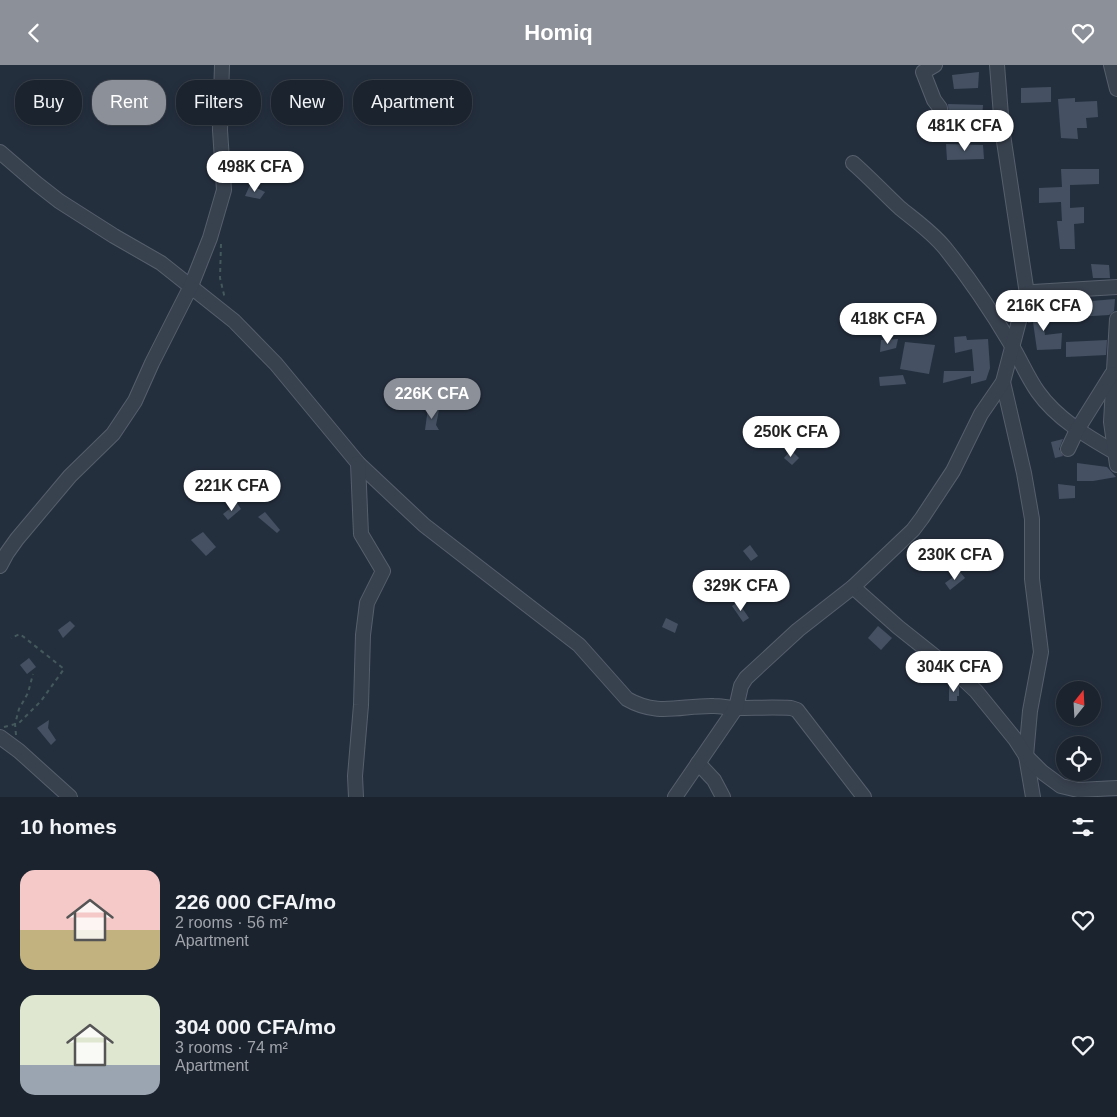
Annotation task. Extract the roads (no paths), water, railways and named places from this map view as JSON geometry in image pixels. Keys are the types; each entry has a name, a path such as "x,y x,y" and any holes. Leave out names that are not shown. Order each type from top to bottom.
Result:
{"street":[{"path":"1,563 17,539 70,476 113,434 135,401 191,286 210,238 224,190 220,130 222,65"},
{"path":"935,65 923,73 934,101 940,109 941,133"},
{"path":"997,65 1002,128 1027,294"},
{"path":"1111,65 1117,89"},
{"path":"0,152 59,201 161,263 230,318 276,364 358,463 424,525 579,645 627,699 636,705 657,709 674,710 713,706 791,708 797,710 864,797"},
{"path":"853,163 900,207 928,229 945,248 982,298 1038,393 1077,430 1116,459"},
{"path":"675,797 736,708 741,686 746,678 798,630 853,587 913,530 922,518 953,471 981,415 1003,382 1024,298 1027,294 1032,292 1117,287"},
{"path":"1116,459 1112,422 1117,319"},
{"path":"1068,449 1077,430 1114,372"},
{"path":"1003,382 1024,473 1032,519 1032,579 1041,645 1039,669 1030,711 1026,756 1033,797"},
{"path":"356,797 355,776 361,705 363,635 367,603 383,571 361,534 358,463"},
{"path":"853,587 976,691 1015,739 1026,756 1042,772 1061,786 1078,790 1117,789"},
{"path":"0,737 70,797"},
{"path":"698,763 714,780 724,797"}]}
